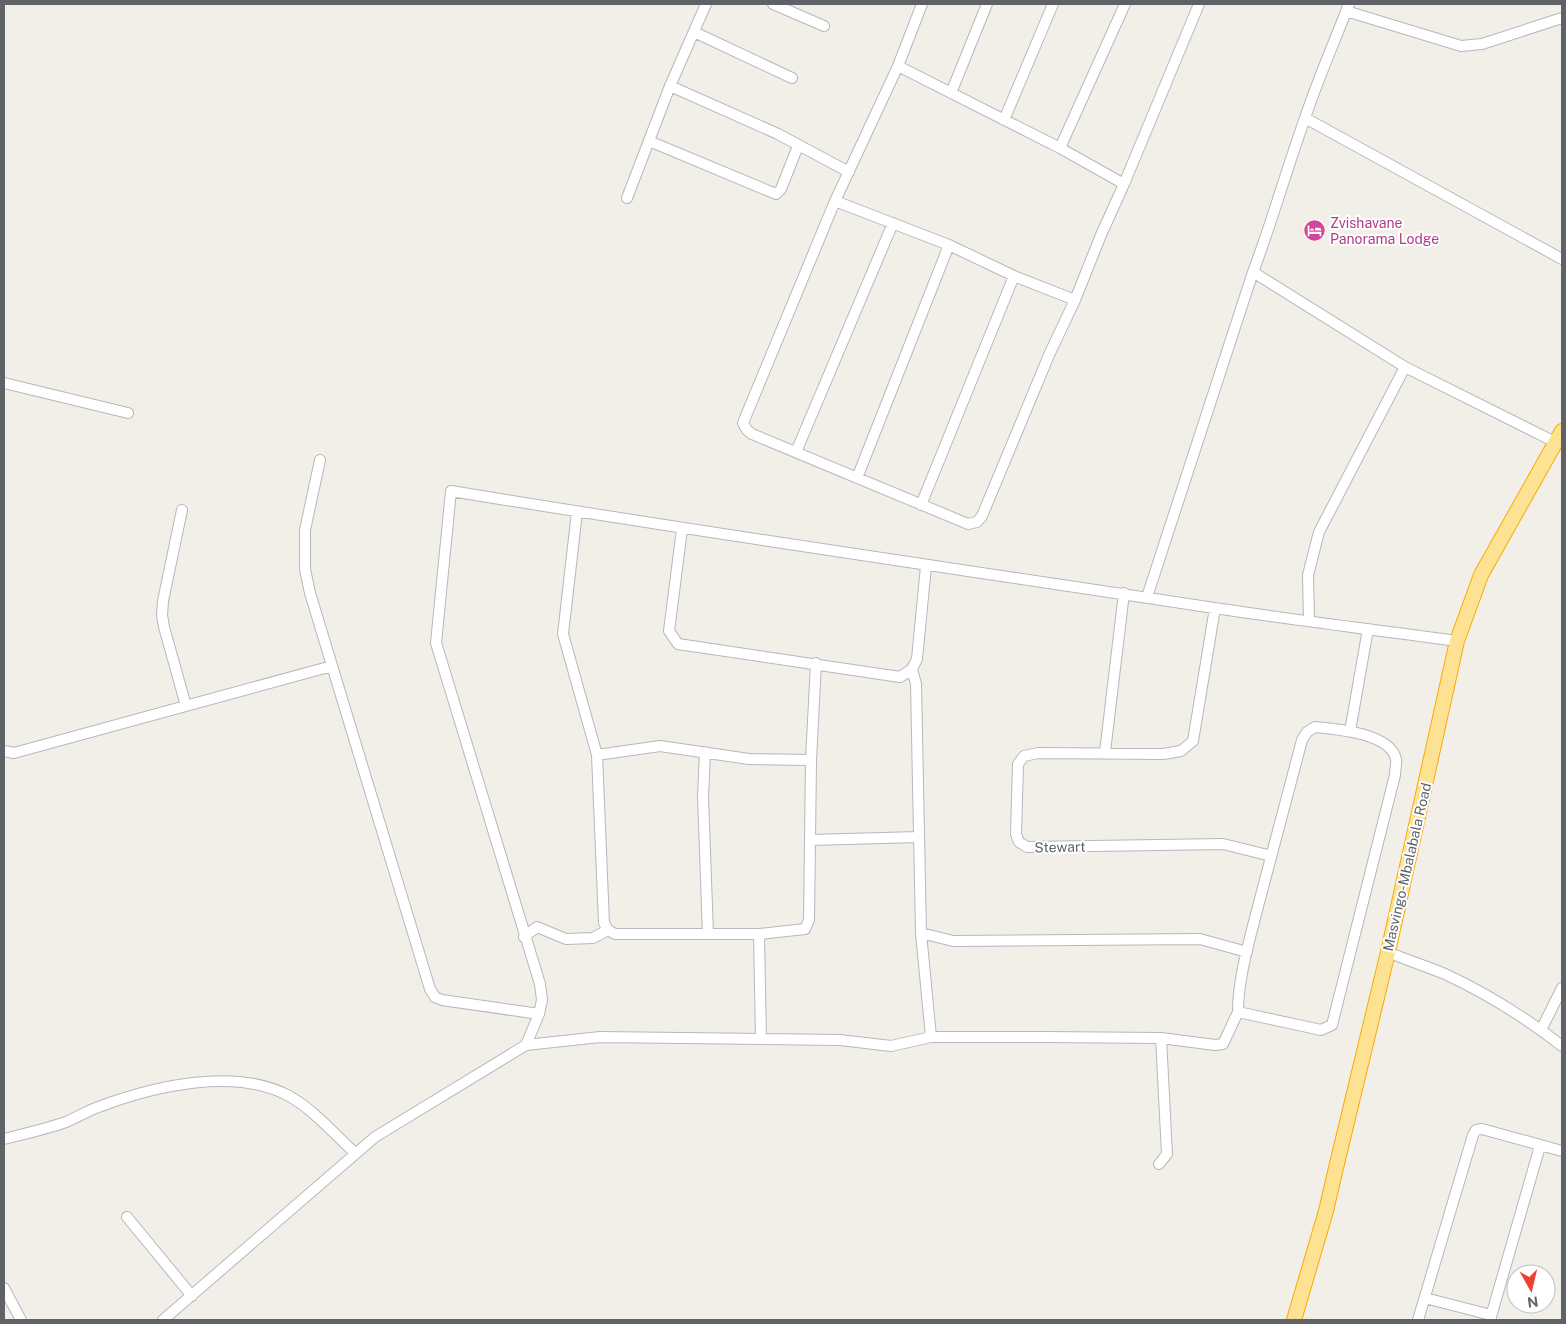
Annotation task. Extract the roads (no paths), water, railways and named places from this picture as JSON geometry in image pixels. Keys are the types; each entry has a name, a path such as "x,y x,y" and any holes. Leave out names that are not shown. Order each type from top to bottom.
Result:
{"highway":[{"name":"Masvingo-Mbalabala Road","path":"1294,1320 1326,1211 1388,952 1457,641 1481,575 1558,436"}],"street":[{"path":"627,198 670,86 706,4"},
{"path":"773,4 824,26"},
{"path":"922,4 898,66 835,201 743,423 746,430 752,434 968,524 977,522 982,516 1048,355 1075,300 1199,4"},
{"path":"951,93 987,4"},
{"path":"1004,120 1053,4"},
{"path":"1060,148 1125,4"},
{"path":"1147,597 1253,272 1270,228 1285,176 1347,7 1461,46 1482,44 1562,18"},
{"path":"694,32 792,78"},
{"path":"898,66 1060,148 1124,184"},
{"path":"670,86 778,134 849,172"},
{"path":"1305,118 1562,259"},
{"path":"649,141 776,194 781,189 798,146"},
{"path":"835,201 949,245 1014,276 1075,300"},
{"path":"796,452 893,223"},
{"path":"857,478 949,245"},
{"path":"1253,272 1405,367 1558,436"},
{"path":"920,505 1014,276"},
{"path":"1309,620 1308,575 1319,532 1405,367"},
{"path":"4,383 128,413"},
{"path":"320,460 305,530 305,569 310,593 430,989 435,996 442,1000 539,1014"},
{"path":"526,1045 539,1014 542,1000 540,984 524,937 436,643 450,492 926,566 1457,641"},
{"path":"182,510 163,601 162,615 186,706"},
{"path":"577,512 563,634 597,755 604,923 608,930 615,934 759,934 805,929 809,920 811,760 816,663"},
{"path":"682,529 669,631 678,644 900,677 912,670 917,660 926,566"},
{"path":"1124,593 1105,752 1163,754 1182,751 1193,741 1215,608"},
{"path":"1350,731 1368,628"},
{"path":"4,751 14,754 332,666"},
{"path":"912,670 916,684 921,933 931,1037"},
{"path":"163,1320 375,1137 526,1045 600,1037 840,1040 891,1046 931,1037 1161,1038 1215,1045 1223,1044 1238,1012 1238,1001 1247,952 1302,740 1307,732 1315,727 1350,731 1386,744 1396,758 1396,775 1332,1025 1321,1030 1310,1029 1238,1012"},
{"path":"597,755 660,746 749,759 811,760"},
{"path":"705,752 703,796 708,934"},
{"name":"Stewart","path":"1105,752 1038,753 1024,756 1018,764 1016,834 1020,842 1027,847 1223,844 1271,856"},
{"path":"810,840 919,837"},
{"path":"524,937 537,927 566,939 592,938 608,930"},
{"path":"921,933 953,942 1200,939 1247,952"},
{"path":"759,934 761,1039"},
{"path":"1388,952 1444,974 1466,985 1541,1030 1562,1046"},
{"path":"1541,1030 1562,988"},
{"path":"1159,1164 1167,1154 1161,1038"},
{"path":"4,1139 67,1122 98,1106 139,1093 204,1082 249,1082 288,1096 306,1107 355,1153"},
{"path":"1418,1320 1476,1130 1482,1129 1562,1151"},
{"path":"1425,1298 1490,1318 1540,1146"},
{"path":"127,1216 192,1296"},
{"path":"4,1288 21,1320"}],"place":[{"name":"Zvishavane Panorama Lodge","path":"1314,231"}]}
